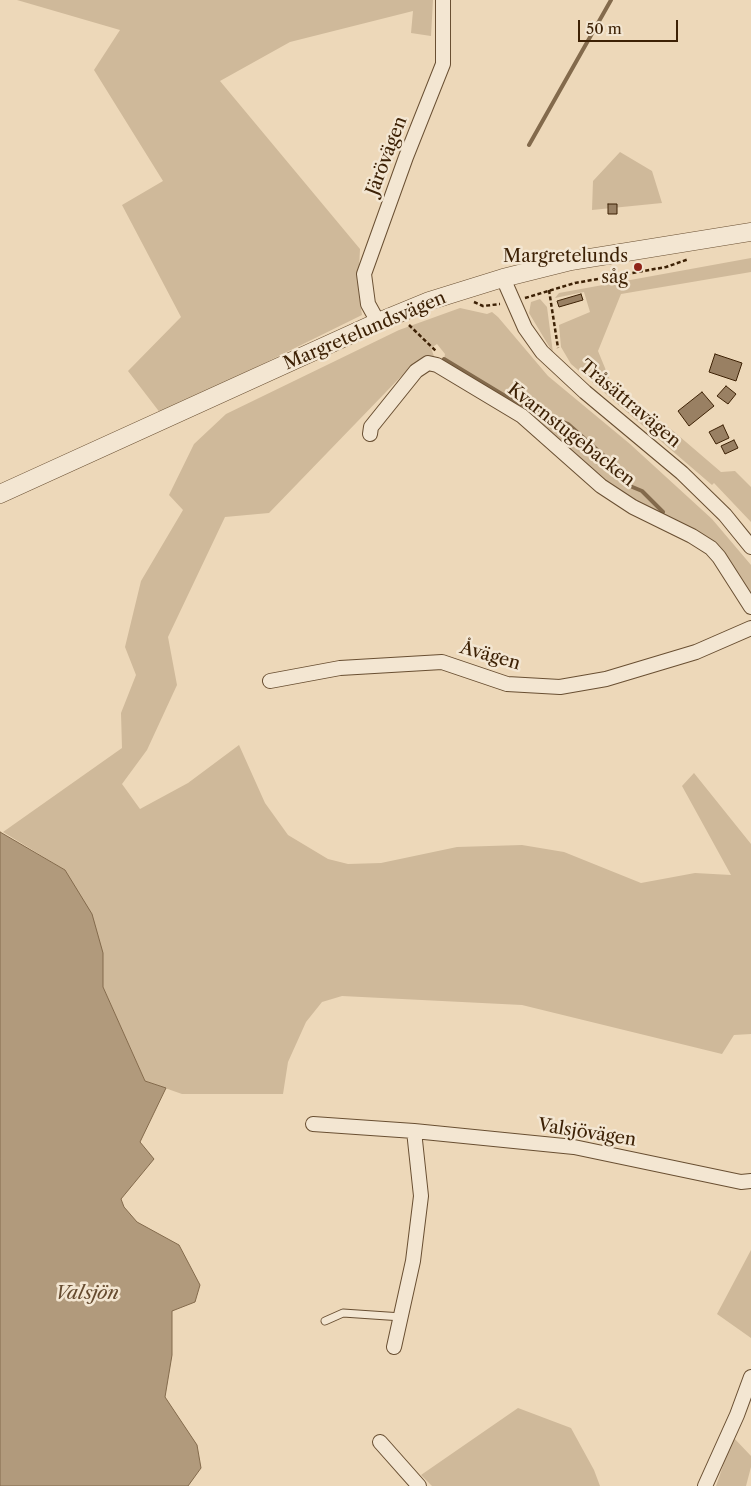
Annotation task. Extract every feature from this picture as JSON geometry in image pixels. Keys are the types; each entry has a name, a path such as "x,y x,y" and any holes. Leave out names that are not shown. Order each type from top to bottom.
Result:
{"street":[{"name":"Järövägen","path":"378,322 368,304 364,274 406,157 443,64 443,0"},
{"name":"Margretelundsvägen","path":"0,494 378,322 429,301 503,278 571,261 751,232"},
{"name":"Tråsättravägen","path":"503,278 525,328 542,352 585,392 682,473 725,515 751,547"},
{"path":"370,434 371,427 416,371 428,363 437,365"},
{"name":"Kvarnstugebacken","path":"437,365 522,416 601,486 633,507 692,536 711,548 719,557 751,607"},
{"name":"Åvägen","path":"270,681 340,668 442,662 507,684 560,687 606,678 678,657 751,628"},
{"name":"Valsjövägen","path":"313,1124 414,1131 574,1147 741,1182 751,1181"},
{"path":"394,1347 413,1261 421,1196 414,1131"},
{"path":"705,1486 738,1415 751,1377"},
{"path":"380,1442 419,1486"}],"lane":[{"path":"325,1321 343,1313 402,1317"}],"path":[{"path":"469,302 491,306 512,302 568,284 666,267 698,257"},
{"path":"413,319 405,322 436,351 440,359 437,365"}],"shaded area":[{"path":"17,0 433,0 431,36 411,33 413,11 290,42 220,81 360,249 358,288 362,315 161,414 128,371 181,317 122,205 163,181 94,70 120,30"},
{"path":"620,152 652,171 662,203 592,210 593,181"},
{"path":"751,258 751,272 621,294 598,351 612,385 672,430 721,472 735,471 751,487 751,522 714,483 712,485 571,364 561,347 559,325 590,312 584,292 555,298 559,293"},
{"path":"540,299 547,307 553,353 529,313 531,302"},
{"path":"460,308 487,314 492,312 498,317 548,376 630,444 712,519 751,565 751,597 724,554 646,510 443,364 445,354 437,344 431,348 435,359 414,363 269,513 225,517 168,637 177,685 147,750 122,784 140,809 188,783 239,745 265,803 288,835 328,859 348,864 381,863 457,847 522,845 564,852 641,883 695,873 731,875 682,786 694,773 751,844 751,1034 734,1035 722,1054 522,1005 342,996 322,1002 306,1022 288,1062 283,1094 182,1094 145,1081 103,987 103,953 65,870 3,832 122,748 121,713 136,675 125,647 141,581 183,510 169,495 194,444 226,414 399,330"},
{"path":"751,1250 751,1338 717,1314"},
{"path":"518,1408 571,1428 594,1470 600,1486 432,1486 421,1475"},
{"path":"733,1437 751,1456 751,1467 746,1486 716,1486"}],"water":[{"name":"Valsjön","path":"0,832 65,870 92,914 103,953 103,987 145,1081 166,1088 140,1142 154,1159 121,1199 124,1207 137,1222 179,1245 200,1285 195,1302 172,1311 172,1355 165,1397 197,1445 201,1468 188,1486 0,1486"}],"building":[{"path":"608,204 617,204 617,214 608,214"},
{"path":"581,294 583,300 559,307 557,301"},
{"path":"715,354 742,363 736,381 709,372"},
{"path":"726,386 736,394 728,404 717,396"},
{"path":"702,392 714,406 689,426 678,411"},
{"path":"723,425 729,438 716,444 709,432"},
{"path":"734,440 738,448 725,454 721,446"}],"waterway":[{"path":"529,145 611,0"},
{"path":"444,359 515,402 568,424 620,470 630,486 642,491 663,512"}],"place":[{"name":"Margretelunds såg","path":"638,267"}]}
